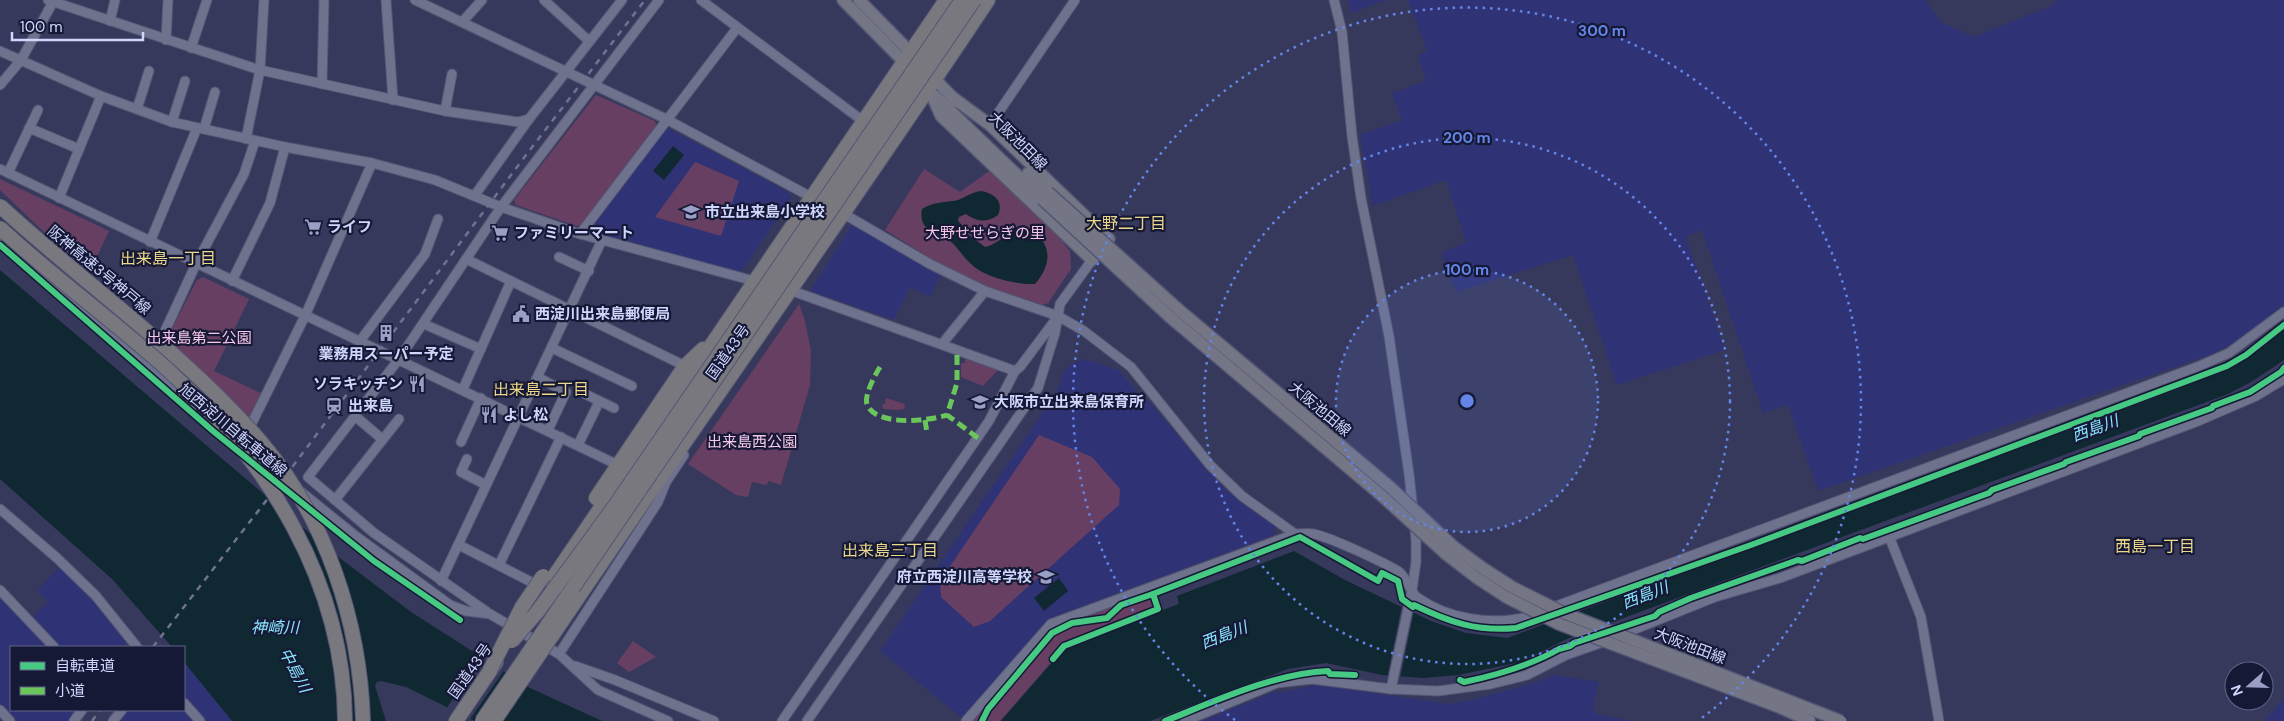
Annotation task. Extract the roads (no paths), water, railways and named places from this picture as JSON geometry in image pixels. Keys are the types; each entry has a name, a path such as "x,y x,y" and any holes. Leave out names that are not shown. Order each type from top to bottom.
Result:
{"highway":[{"name":"国道43号","path":"512,641 544,581 723,329 946,0"},
{"name":"国道43号","path":"456,721 490,670 543,605 612,510 962,0"},
{"name":"国道43号","path":"482,721 974,0"},
{"name":"国道43号","path":"494,721 790,289 844,214 988,0"},
{"name":"阪神高速3号神戸線","path":"0,206 178,358 261,442 279,466 298,494 313,524 338,584 354,639 359,670 362,721"},
{"path":"0,228 168,370 216,418 262,474 305,548 330,613 343,676 345,721"},
{"path":"490,670 510,630 685,366 723,329"}],"main road":[{"name":"大阪池田線","path":"843,0 908,56"},
{"name":"大阪池田線","path":"858,0 932,85 1170,318 1382,496 1447,555 1477,578 1506,597 1560,624 1779,707 1810,721"},
{"name":"大阪池田線","path":"932,85 952,97 1045,196 1390,488 1454,547 1484,569 1512,587 1564,613 1841,721"},
{"path":"932,85 941,116 1092,260 1109,239 990,125 952,97"}],"street":[{"path":"110,21 115,0"},
{"path":"166,40 168,0"},
{"path":"191,48 207,0"},
{"path":"149,367 196,264 244,174 251,140 260,70 264,0"},
{"path":"322,84 324,0"},
{"path":"386,0 393,100"},
{"path":"415,0 463,21 666,119 813,198"},
{"path":"463,21 482,0"},
{"path":"544,0 589,41"},
{"path":"475,195 529,119 622,0"},
{"path":"659,0 501,207 399,359 308,476 374,533 490,614 559,654 598,690 668,721"},
{"path":"701,0 863,121"},
{"path":"990,125 1075,0"},
{"path":"1334,0 1342,32 1352,136 1361,198 1389,336 1409,474 1416,540 1416,562 1412,590 1392,686"},
{"path":"0,85 21,60 52,1 260,70 445,111 518,122 529,119"},
{"path":"580,234 737,28"},
{"path":"0,51 100,96 172,122 285,147 372,163 435,180 501,207 580,234 755,282 790,289 917,337 942,344 1015,371"},
{"path":"137,110 149,71"},
{"path":"445,111 452,74"},
{"path":"172,122 185,81"},
{"path":"150,242 215,92"},
{"path":"59,198 100,96"},
{"path":"38,110 4,171 305,316 482,398 618,465"},
{"path":"29,128 79,149"},
{"path":"232,281 270,203 285,147"},
{"path":"263,461 247,433 305,316 372,163"},
{"path":"844,214 930,264 985,291 1058,316 1084,331 1131,367 1210,465 1242,496 1295,534"},
{"path":"360,341 425,254 438,219"},
{"path":"441,581 539,378 602,240"},
{"path":"0,242 263,461 420,585 450,604 466,611 490,614"},
{"path":"559,257 589,271"},
{"path":"466,259 685,366"},
{"path":"807,721 1038,388 1060,304 1092,260"},
{"path":"463,390 511,281"},
{"path":"942,344 985,291"},
{"path":"966,721 1051,624 1295,534 1314,534 1336,542 1400,572 1417,597 1442,610 1462,617 1489,622 1524,618 2197,367 2229,353 2284,312"},
{"path":"782,721 989,421 1015,371 1020,368 1058,316"},
{"path":"424,324 481,350"},
{"path":"559,654 658,502 666,482 747,361 759,334"},
{"path":"552,348 632,386"},
{"path":"539,378 566,392 548,430"},
{"path":"1185,721 1277,683 1312,679 1438,691 1491,684 1527,675 1566,655 1715,597 1780,578 2198,422 2256,396 2284,379"},
{"path":"585,394 614,408"},
{"path":"461,442 482,398"},
{"path":"578,445 600,402"},
{"path":"355,416 382,440"},
{"path":"335,500 399,419"},
{"path":"498,565 561,437"},
{"path":"467,458 461,472 486,485"},
{"path":"0,508 57,558 96,596 132,645"},
{"path":"1889,536 1921,617 1940,721"},
{"path":"459,545 498,565 544,581"},
{"path":"0,590 53,646"},
{"path":"570,664 615,680 714,721"},
{"path":"185,703 200,721"},
{"path":"0,710 10,721"}],"water":[{"path":"673,146 684,155 664,180 653,171"},
{"path":"981,191 997,198 1000,206 998,215 982,220 974,219 966,214 959,217 958,221 964,227 965,232 985,247 995,243 1023,225 1040,237 1047,251 1047,259 1046,267 1035,284 1000,279 983,272 970,263 949,240 925,226 921,217 922,209 926,206 958,200"},
{"name":"神崎川","path":"0,270 333,553 411,612 530,688 602,721 475,721 406,687 381,681 377,682 375,686 386,721 232,721 185,663 185,646 171,646 112,579 0,479"},
{"name":"西島川","path":"2284,328 2284,360 2251,382 2228,394 1567,639 1521,662 1458,675 1423,678 1382,675 1326,663 1288,669 1150,721 1001,721 1061,652 1072,644 1179,604 1177,596 1294,551 1345,580 1431,621 1466,633 1507,638 2174,391 2237,364"},
{"path":"1059,578 1068,591 1044,611 1034,598"}],"railway":[{"path":"154,646 293,466 523,159 645,0"},
{"path":"92,721 99,711"}],"place":[{"name":"市立出来島小学校","path":"691,212"},
{"name":"ライフ","path":"313,227"},
{"name":"ファミリーマート","path":"500,233"},
{"name":"西淀川出来島郵便局","path":"521,314"},
{"name":"業務用スーパー予定","path":"386,333"},
{"name":"ソラキッチン","path":"417,384"},
{"name":"大阪市立出来島保育所","path":"980,402"},
{"name":"出来島","path":"334,406"},
{"name":"よし松","path":"489,415"},
{"name":"府立西淀川高等学校","path":"1046,577"}],"district":[{"name":"大野二丁目","path":"1126,223"},
{"name":"出来島一丁目","path":"168,258"},
{"name":"出来島二丁目","path":"541,389"},
{"name":"西島一丁目","path":"2155,546"},
{"name":"出来島三丁目","path":"890,550"}],"park label":[{"name":"大野せせらぎの里","path":"985,233"},
{"name":"出来島第二公園","path":"199,338"},
{"name":"出来島西公園","path":"752,442"}],"water label":[{"name":"中島川","path":"295,670"}]}
